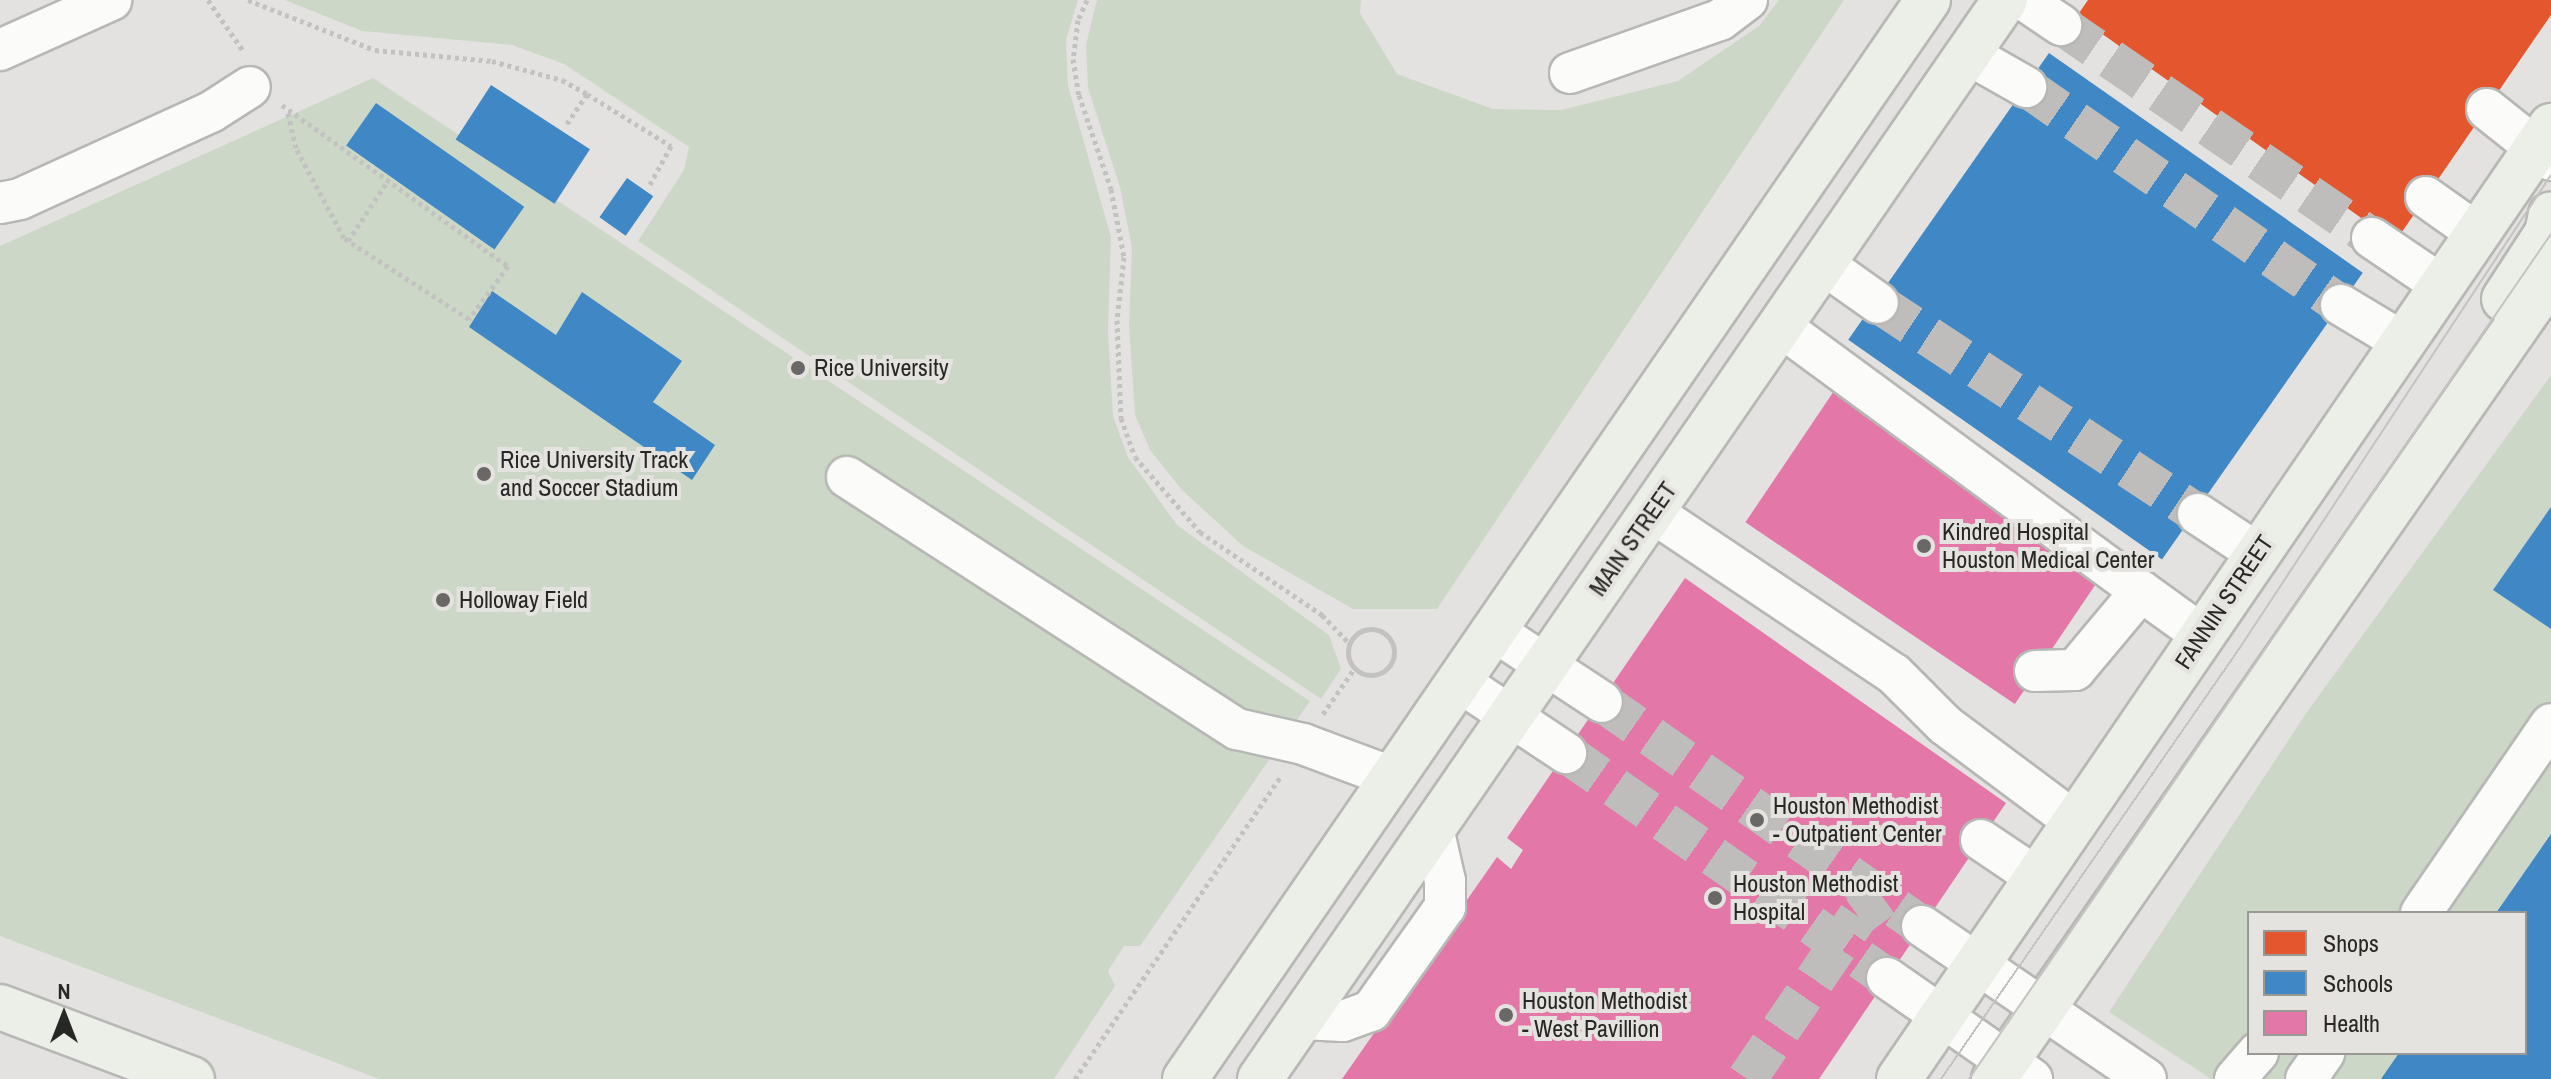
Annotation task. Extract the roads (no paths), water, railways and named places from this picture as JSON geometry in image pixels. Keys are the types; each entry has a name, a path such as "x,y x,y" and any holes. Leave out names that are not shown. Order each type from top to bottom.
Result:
{"main road":[{"path":"1185,1079 1928,0"},
{"name":"MAIN STREET","path":"1260,1079 2005,0"},
{"name":"FANNIN STREET","path":"1899,1079 2475,232 2547,152"},
{"path":"2446,428 2476,340 2547,233 2551,214"},
{"path":"2011,1073 2043,1008 2551,277"},
{"path":"0,1007 192,1079"}],"street":[{"path":"0,50 111,0"},
{"path":"1570,73 1720,20 1747,0"},
{"path":"2024,0 2061,25"},
{"path":"1968,54 2026,87"},
{"path":"0,203 20,199 211,112 258,81"},
{"path":"2487,109 2547,152"},
{"path":"2426,197 2475,232"},
{"path":"2372,238 2440,284"},
{"path":"1823,264 1878,303"},
{"path":"2341,305 2401,341"},
{"path":"1780,326 2202,635"},
{"path":"847,477 1237,729 1303,744 1378,772 1388,783"},
{"path":"1652,512 1894,674 1945,725 2074,821"},
{"path":"2198,514 2257,553"},
{"path":"2035,671 2075,670 2141,591"},
{"path":"1494,631 1602,702"},
{"path":"1458,681 1566,753"},
{"path":"2422,911 2551,724"},
{"path":"1981,840 2036,877"},
{"path":"1922,926 2146,1079"},
{"path":"1887,978 1942,1016 2011,1073"},
{"path":"2235,1079 2256,1055"},
{"path":"2306,1079 2323,1055"}],"tunnel":[{"path":"2061,25 2372,238"},
{"path":"2026,87 2341,305"},
{"path":"1878,303 2198,514"},
{"path":"1602,702 1922,926"},
{"path":"1566,753 1887,978"},
{"path":"1747,1079 1858,916 1883,898"}],"tram line":[{"path":"1941,1079 2239,649 2551,175"},
{"path":"1969,1079 2551,234"}],"place":[{"name":"Rice University","path":"798,368"},
{"name":"Rice University Track and Soccer Stadium","path":"484,474"},
{"name":"Kindred Hospital Houston Medical Center","path":"1924,546"},
{"name":"Holloway Field","path":"443,600"},
{"name":"Houston Methodist - Outpatient Center","path":"1757,820"},
{"name":"Houston Methodist Hospital","path":"1715,898"},
{"name":"Houston Methodist - West Pavillion","path":"1506,1015"}]}
